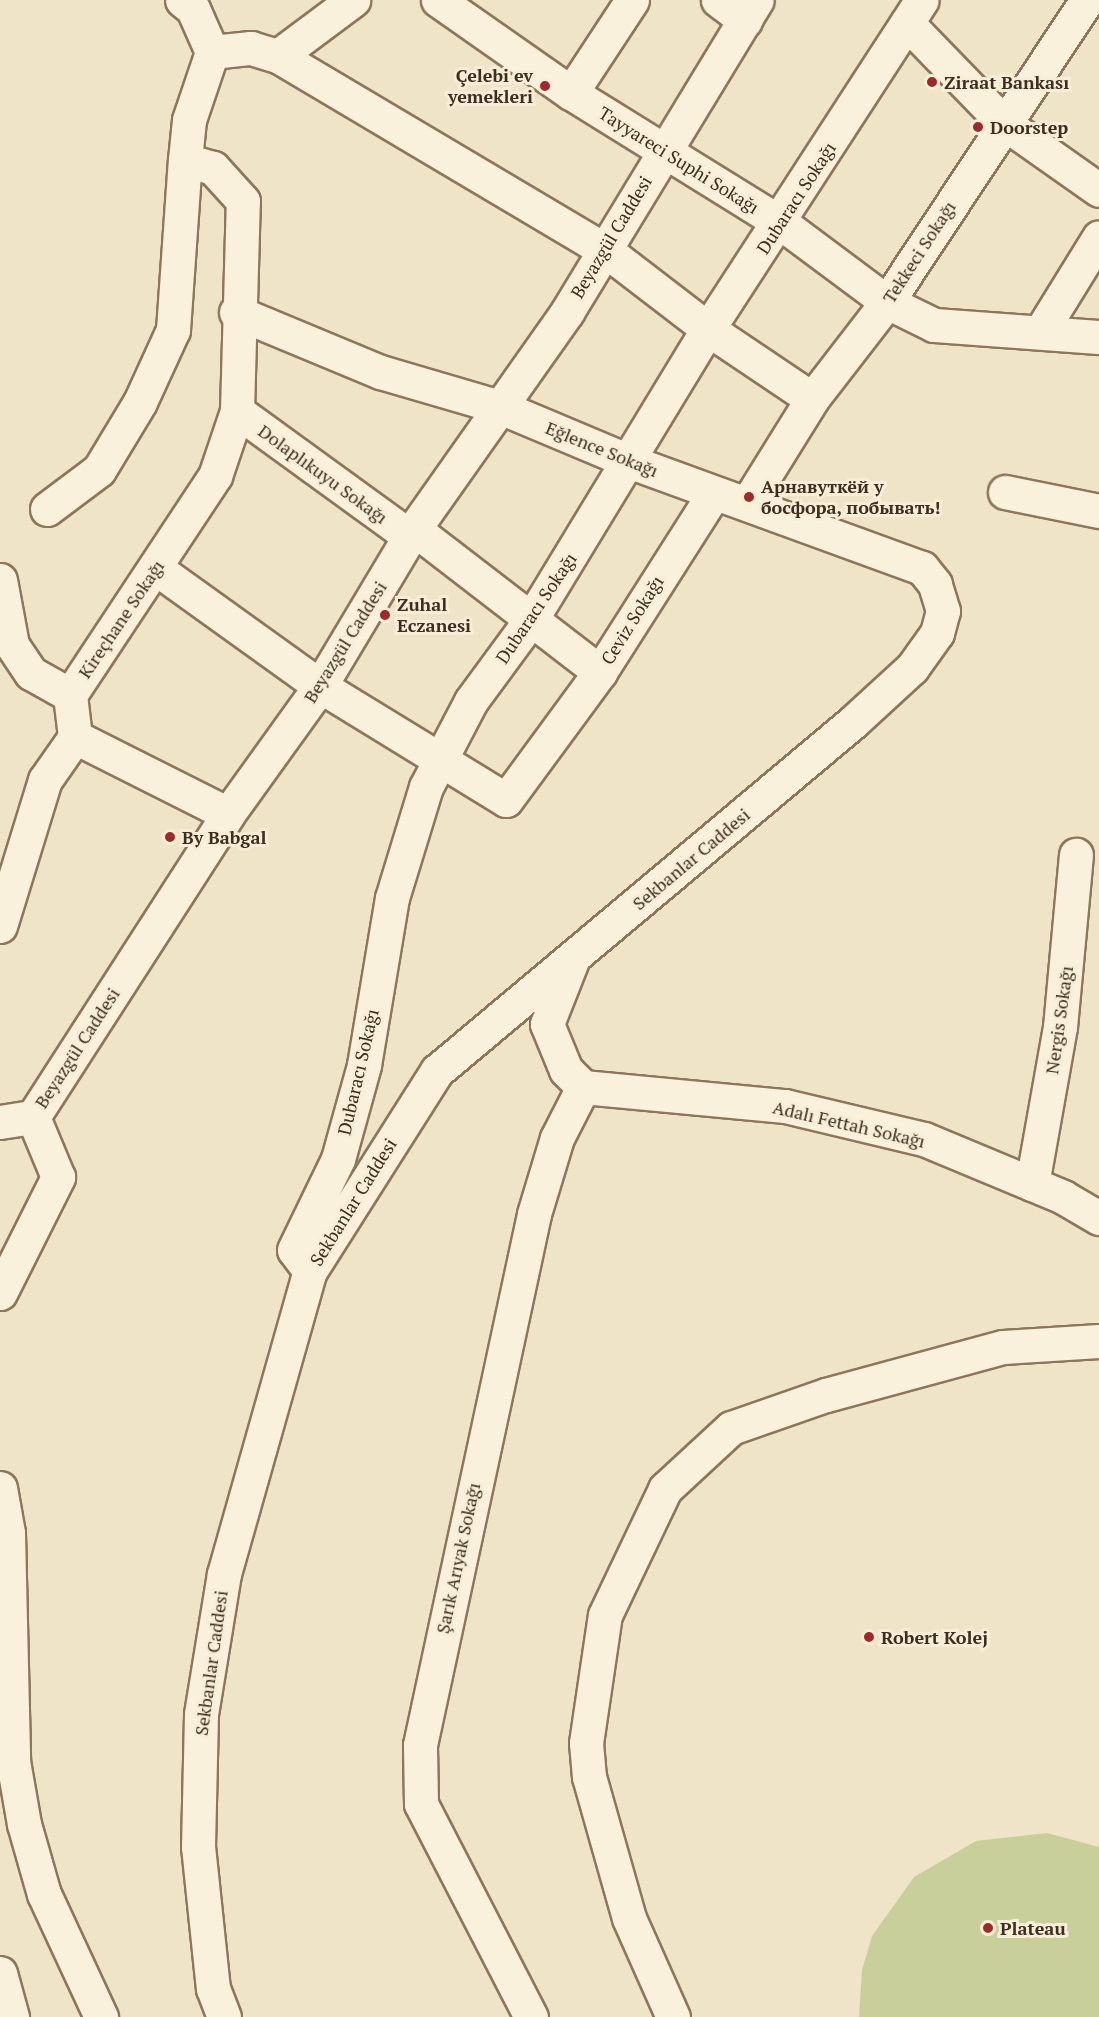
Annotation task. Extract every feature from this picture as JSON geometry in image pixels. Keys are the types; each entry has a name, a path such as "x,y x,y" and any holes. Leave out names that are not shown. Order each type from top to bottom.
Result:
{"street":[{"path":"46,509 99,470 140,402 173,330 184,160 189,120 212,52 193,9 182,0"},
{"path":"278,56 353,0"},
{"name":"Tayyareci Suphi Sokağı","path":"438,0 571,93 781,223 887,302 934,325 1099,337"},
{"path":"571,93 632,0"},
{"path":"718,0 751,10"},
{"name":"Tekkeci Sokağı","path":"748,502 812,399 887,302 1088,0"},
{"path":"912,9 1004,123 1099,190"},
{"name":"Dubaracı Sokağı","path":"310,1271 294,1250 338,1159 364,1065 392,898 426,787 441,763 471,701 532,618 631,462 708,329 781,223 912,9"},
{"name":"Beyazgül Caddesi","path":"0,1293 58,1177 33,1117 228,814 320,686 411,532 500,407 605,250 662,150 751,10"},
{"path":"212,52 250,48 278,56 605,250 708,329 812,399"},
{"name":"Kireçhane Sokağı","path":"75,737 70,695 157,569 215,476 237,411 236,312 243,201 213,168 184,160"},
{"path":"1041,332 1099,237"},
{"name":"Eğlence Sokağı","path":"236,312 380,372 500,407 631,462 714,493 748,502 921,568 935,584 943,611"},
{"name":"Dolaplıkuyu Sokağı","path":"237,411 411,532"},
{"path":"1005,492 1099,511"},
{"name":"Ceviz Sokağı","path":"411,532 532,618 600,672 714,493"},
{"path":"157,569 320,686 441,763 506,800 600,672"},
{"path":"0,580 12,645 31,673 70,695"},
{"name":"Sekbanlar Caddesi","path":"224,2017 213,1989 198,1847 201,1714 224,1574 310,1271 437,1071 912,668 937,633 943,611"},
{"path":"0,926 45,780 75,737 228,814"},
{"name":"Nergis Sokağı","path":"1032,1184 1060,1027 1077,855"},
{"path":"573,957 547,1024 566,1070 583,1086"},
{"name":"Adalı Fettah Sokağı","path":"583,1086 785,1106 924,1139 1032,1184 1099,1218"},
{"name":"Şarık Arıyak Sokağı","path":"531,2017 421,1804 420,1745 534,1214 557,1138 583,1086"},
{"path":"0,1122 33,1117"},
{"path":"673,2017 630,1918 589,1778 586,1743 605,1615 665,1489 731,1428 805,1403 1003,1347 1099,1341"},
{"path":"0,1488 8,1533 13,1761 24,1824 44,1894 101,2017"},
{"path":"0,1973 12,2017"}],"green space":[{"name":"Plateau","path":"1047,1833 1099,1847 1099,2017 859,2017 862,1970 872,1936 914,1877 976,1841"}],"place":[{"name":"Ziraat Bankası","path":"932,82"},
{"name":"Çelebi ev yemekleri","path":"545,86"},
{"name":"Doorstep","path":"978,127"},
{"name":"Арнавуткёй у босфора, побывать!","path":"749,497"},
{"name":"Zuhal Eczanesi","path":"385,615"},
{"name":"By Babgal","path":"170,837"},
{"name":"Robert Kolej","path":"869,1637"},
{"name":"Plateau","path":"988,1928"}]}
